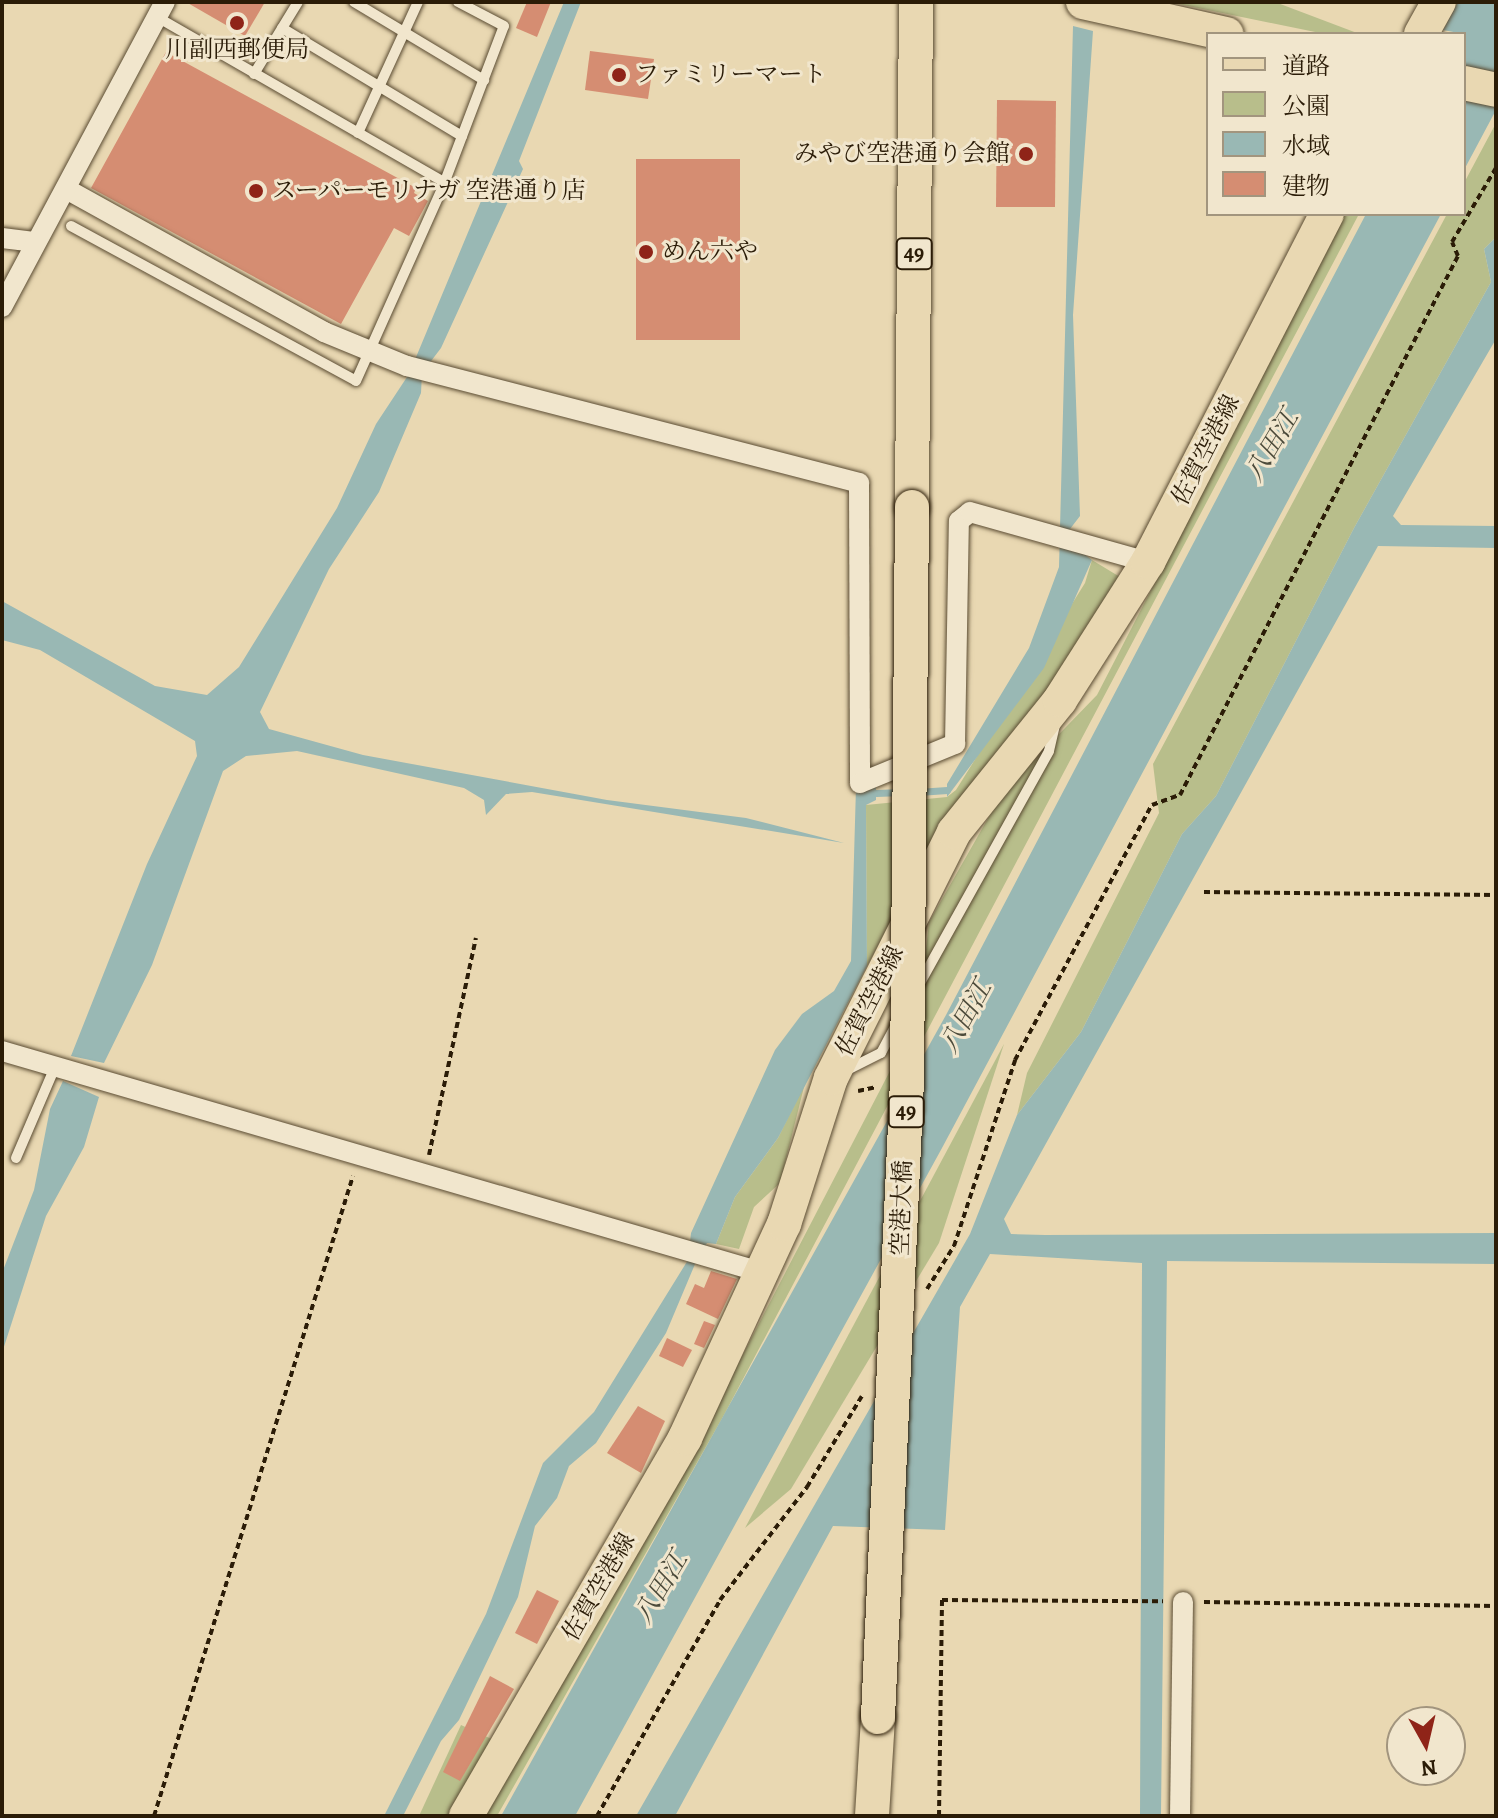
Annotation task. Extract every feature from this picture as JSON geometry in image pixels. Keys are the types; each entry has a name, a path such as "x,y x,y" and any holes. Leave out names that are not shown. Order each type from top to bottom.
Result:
{"main road":[{"name":"空港大橋","path":"872,1816 907,1081 916,2"},
{"path":"1083,2 1217,32"},
{"path":"1422,32 1439,2"},
{"path":"1466,83 1496,90"},
{"name":"佐賀空港線","path":"466,1816 685,1438 764,1273 831,1078 954,832 1060,700 1148,562 1326,216"}],"street":[{"path":"2,307 34,242 68,190 161,10"},
{"path":"68,190 371,351 416,370 859,483 860,783 955,744 959,521 970,512 1065,536 1148,562"},
{"path":"2,238 34,242"},
{"path":"2,1051 684,1246 764,1273"},
{"path":"1180,1816 1183,1602"}],"lane":[{"path":"254,74 298,2"},
{"path":"354,2 484,80"},
{"path":"358,133 418,2"},
{"path":"71,226 356,381 444,182 504,26 458,2"},
{"path":"161,10 254,74 444,182"},
{"path":"282,28 462,136"},
{"path":"16,1158 55,1067"}],"path":[{"path":"921,1300 954,1246 1015,1060 1152,805 1180,795 1458,256 1452,242 1496,168"},
{"path":"1204,892 1496,895"},
{"path":"425,1173 476,938"},
{"path":"154,1816 360,1154"},
{"path":"597,1816 720,1600 807,1487 864,1394"},
{"path":"939,1816 942,1600 1496,1606"}],"green space":[{"path":"1169,2 1275,2 1354,32 1315,32"},
{"path":"1496,123 1496,237 1484,249 1491,282 1354,528 1216,796 1182,834 1081,1032 1017,1115 1027,1073 1159,813 1153,764 1446,216 1466,216 1466,179"},
{"path":"1344,216 1358,216 724,1415 497,1816 482,1816 714,1410 919,1015 929,922 1003,792 1097,695"},
{"path":"1092,560 1120,577 1066,674 957,802 867,966 866,805 947,797 956,790 1085,583"},
{"path":"1004,1044 939,1243 791,1489 745,1528"},
{"path":"805,1083 780,1183 754,1207 739,1249 716,1244 735,1197 778,1138"},
{"path":"461,1725 496,1741 450,1816 419,1816"}],"water":[{"path":"564,2 581,2 519,161 523,169 441,348 422,373 421,393 379,492 329,569 260,712 269,729 363,755 607,800 746,818 844,843 532,792 506,794 486,815 484,800 464,788 297,751 246,756 223,771 152,965 104,1063 71,1056 147,864 197,756 195,741 40,650 2,640 2,601 155,686 207,695 239,667 337,508 376,424 409,374"},
{"path":"1458,2 1496,2 1496,110 1466,166 1466,32 1443,30"},
{"path":"1073,26 1093,31 1073,315 1080,516 1070,529 1070,543 1092,560 1044,668 947,797 947,784 1029,648 1059,567"},
{"name":"八田江","path":"1365,216 1440,216 942,1148 575,1816 501,1816 946,1015"},
{"path":"1496,237 1496,339 1393,516 1401,525 1496,526 1496,548 1378,546 1004,1219 1011,1234 1045,1235 1496,1233 1496,1264 1167,1261 1161,1816 1140,1816 1142,1263 990,1254 960,1307 945,1530 833,1526 675,1816 636,1816 970,1234 1017,1115 1081,1032 1182,834 1216,796 1354,528 1491,282 1484,249"},
{"path":"856,787 876,787 876,800 866,805 867,966 778,1138 735,1197 716,1244 707,1243 698,1257 666,1333 596,1443 569,1466 557,1498 535,1526 518,1597 459,1720 441,1741 403,1816 384,1816 486,1614 543,1463 594,1412 688,1260 691,1233 775,1050 802,1014 834,991 851,961"},
{"path":"63,1081 99,1097 84,1147 46,1216 2,1353 2,1273 34,1190 50,1109"}],"building":[{"name":"川副西郵便局","path":"186,2 265,2 245,36"},
{"path":"527,2 551,2 537,37 516,28"},
{"name":"ファミリーマート","path":"590,51 654,59 648,99 585,90"},
{"name":"スーパーモリナガ 空港通り店","path":"166,52 416,188 414,193 428,201 409,236 394,228 341,324 91,188"},
{"name":"みやび空港通り会館","path":"997,100 1056,101 1055,207 996,207"},
{"path":"636,159 740,159 740,340 636,340"},
{"path":"711,1271 737,1279 718,1319 686,1304 695,1284 704,1288"},
{"path":"704,1321 715,1325 704,1348 694,1344"},
{"path":"667,1338 692,1350 683,1367 659,1356"},
{"path":"638,1406 665,1421 641,1473 607,1453"},
{"path":"537,1590 559,1601 537,1644 515,1633"},
{"path":"490,1676 514,1689 460,1781 443,1772"}],"waterway":[{"path":"918,792 947,790"},
{"path":"876,793 902,792"}],"place":[{"name":"川副西郵便局","path":"237,23"},
{"name":"ファミリーマート","path":"619,75"},
{"name":"みやび空港通り会館","path":"1026,154"},
{"name":"スーパーモリナガ 空港通り店","path":"256,191"},
{"name":"めん六や","path":"646,252"}]}
